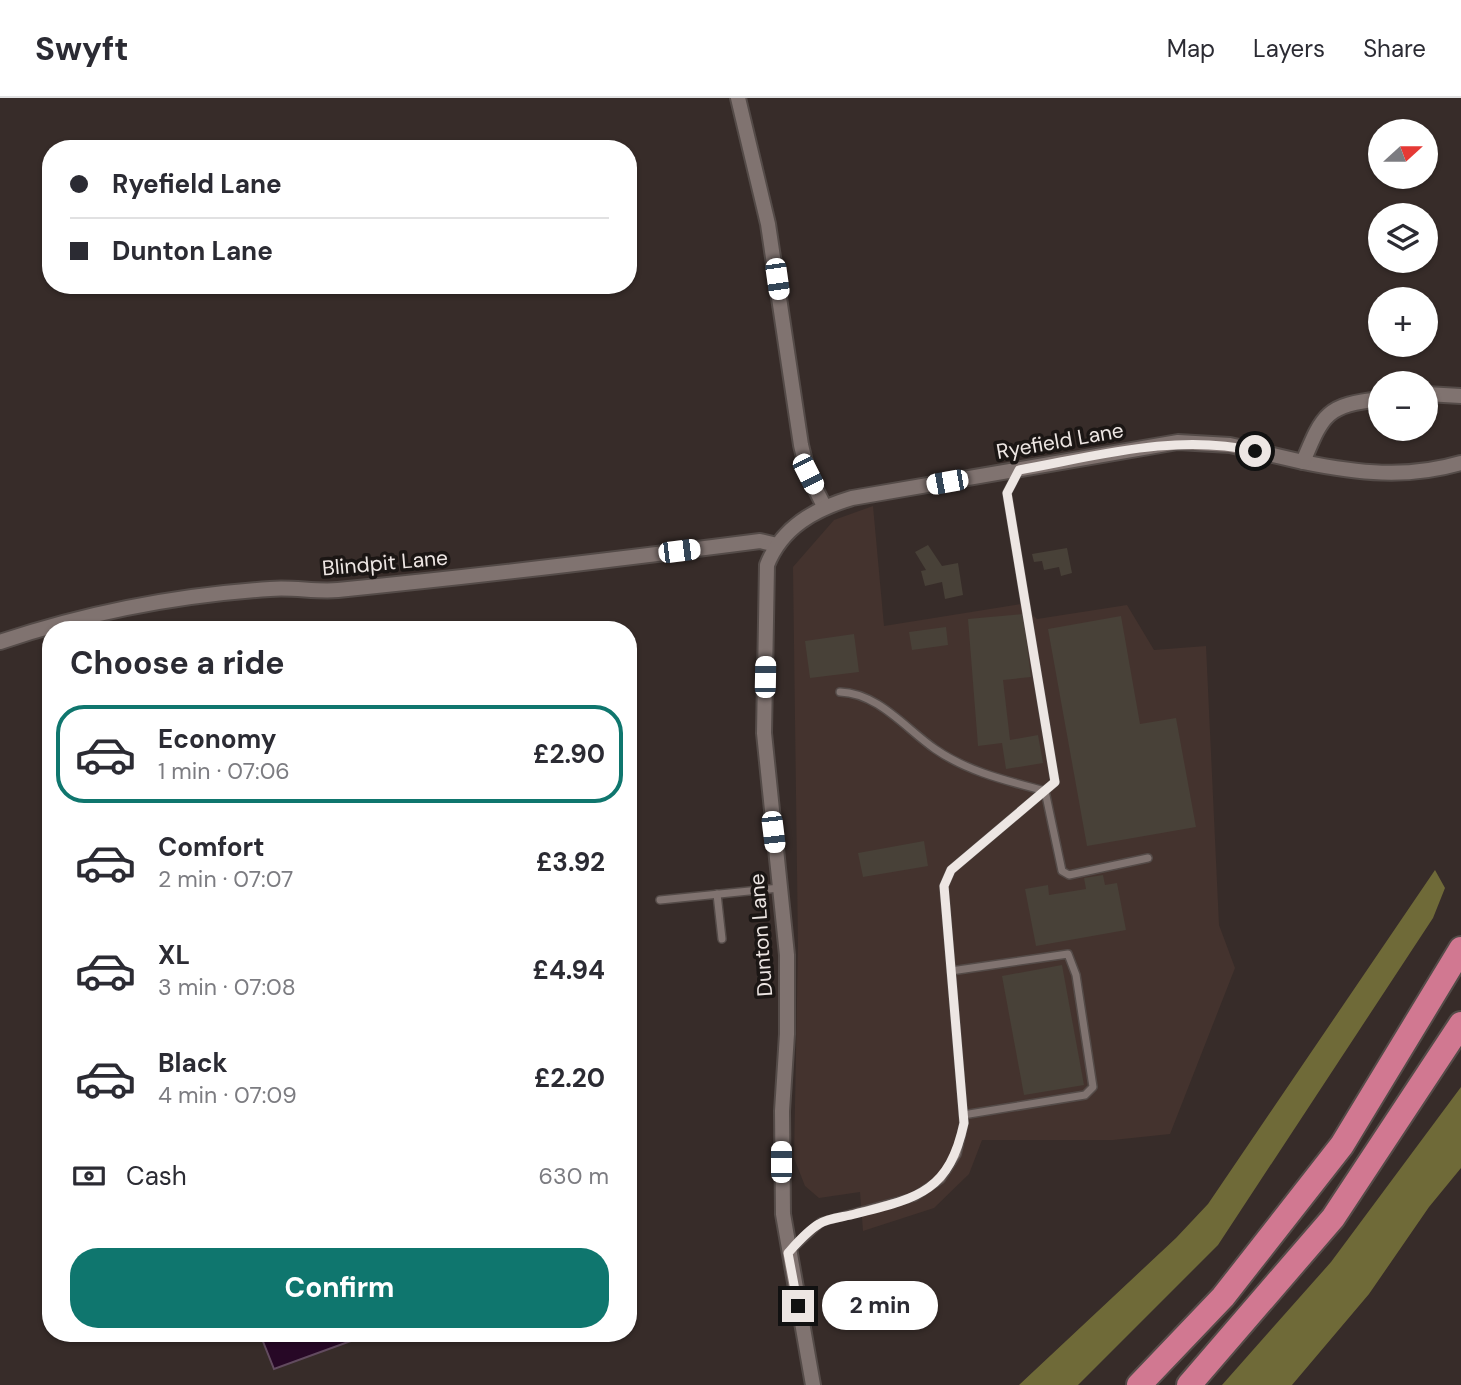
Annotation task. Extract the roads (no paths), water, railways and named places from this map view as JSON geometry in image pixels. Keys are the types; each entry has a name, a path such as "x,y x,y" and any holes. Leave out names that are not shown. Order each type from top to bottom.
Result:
{"highway":[{"path":"1139,1385 1223,1297 1342,1145 1461,950"},
{"path":"1189,1385 1333,1218 1461,1024"}],"street":[{"path":"738,98 768,224 801,444 808,474 824,506"},
{"path":"1438,395 1461,396"},
{"path":"1303,462 1321,419 1350,402 1368,400"},
{"name":"Ryefield Lane","path":"824,506 852,498 1178,442 1230,445 1353,473 1402,474 1461,463"},
{"name":"Dunton Lane","path":"813,1385 788,1253 781,1162 787,955 764,733 767,565 777,545 805,517 824,506"},
{"name":"Blindpit Lane","path":"64,621 271,588 329,591 518,572 760,541 777,545"},
{"name":"Blindpit Lane","path":"0,642 42,628"}],"lane":[{"path":"788,1253 821,1222 914,1198 940,1179 957,1154 963,1115 944,886 951,870 1055,782 1007,493 1019,470"},
{"path":"840,692 856,693 903,722 936,750 991,777 1045,791"},
{"path":"1045,791 1062,871 1069,875 1148,858"},
{"path":"660,900 780,888"},
{"path":"717,894 722,939"},
{"path":"951,971 1068,954 1076,975 1093,1087 1085,1095 963,1115"}]}
